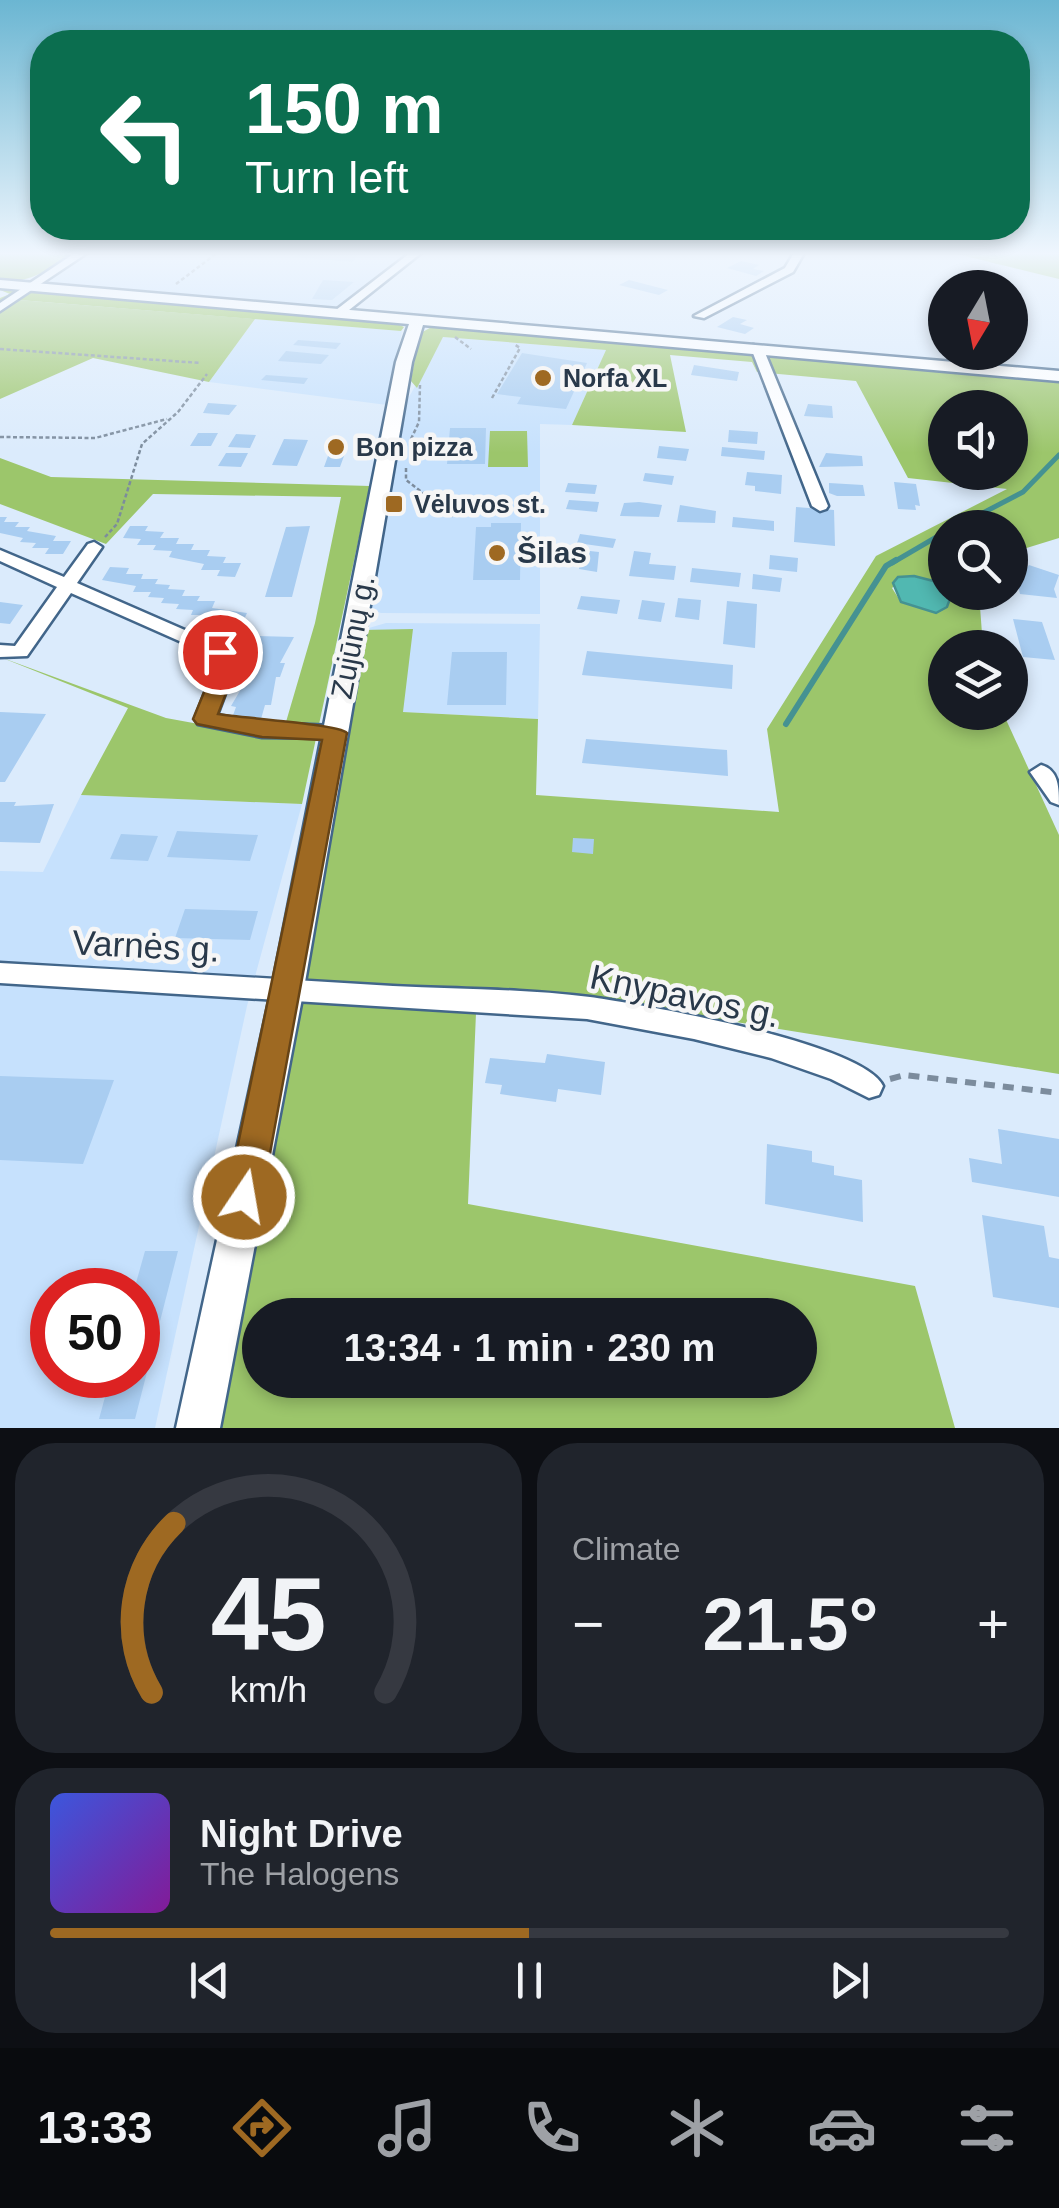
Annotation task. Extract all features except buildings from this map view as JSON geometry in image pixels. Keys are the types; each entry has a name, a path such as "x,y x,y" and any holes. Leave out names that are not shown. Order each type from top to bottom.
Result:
{"main road":[{"name":"Zujūnų g.","path":"198,1428 288,988 404,362 418,320"},
{"path":"425,320 1059,376"}],"street":[{"path":"756,348 820,506"},
{"path":"0,651 20,652 94,548"},
{"path":"0,555 224,656 225,668 205,719 262,730 336,733"},
{"path":"1041,772 1059,797"},
{"name":"Varnės g.","path":"0,973 288,988"},
{"name":"Knypavos g.","path":"288,988 587,1008 683,1024 814,1061 869,1086"}],"path":[{"path":"492,398 520,348"},
{"path":"0,349 201,363"},
{"path":"94,548 117,524 142,444 171,418 207,374"},
{"path":"408,453 419,422 420,378"},
{"path":"0,437 95,438 171,418"},
{"path":"406,466 406,480 423,493 431,508 453,516"},
{"path":"869,1086 905,1075 1059,1093"}],"shaded area":[{"path":"0,320 255,320 209,382 93,358 0,399"},
{"path":"255,320 402,331 387,405 209,382"},
{"path":"435,325 1059,380 1059,538 1028,547 1028,510 966,510 1005,490 1028,490 1028,390 928,390 928,480 908,478 856,381 757,372 752,362 670,355 686,432 572,425 606,350 443,337 417,388 411,381 419,334"},
{"path":"443,337 606,350 572,425 540,424 540,614 381,613 371,610 367,601 376,551 387,523 391,499 387,479 405,404"},
{"path":"490,431 527,431 528,467 488,467"},
{"path":"0,458 51,477 370,486 302,804 81,795 128,708 0,657 166,718 281,739 315,623 341,497 153,494 106,544 0,504"},
{"path":"928,529 928,581 905,576 892,588 901,602 928,599 928,610 980,610 982,630 928,630 928,730 1011,730 1059,835 1059,1074 580,997 477,989 468,1204 915,1286 955,1428 220,1428 242,1304 242,1398 817,1398 817,1298 243,1298 362,630 413,629 403,712 538,719 536,795 779,812 767,729 876,556"},
{"path":"898,577 928,580 928,610 942,610 936,613 901,602 893,583"},
{"path":"386,623 540,624 538,719 402,712 362,630"},
{"path":"81,795 302,804 247,1006 155,1428 0,1428 0,871 43,872"}],"green space":[{"path":"261,320 364,320 393,322 404,327 401,331"}],"waterway":[{"path":"988,510 1023,492 1059,455"},
{"path":"892,563 928,542"},
{"path":"786,724 886,566 896,560"}],"place":[{"name":"Norfa XL","path":"543,378"},
{"name":"Bon pizza","path":"336,447"},
{"name":"Vėluvos st.","path":"394,504"},
{"name":"Šilas","path":"497,553"}],"route":[{"path":"220,652 226,661 225,668 205,719 262,730 336,733 244,1197"}]}
